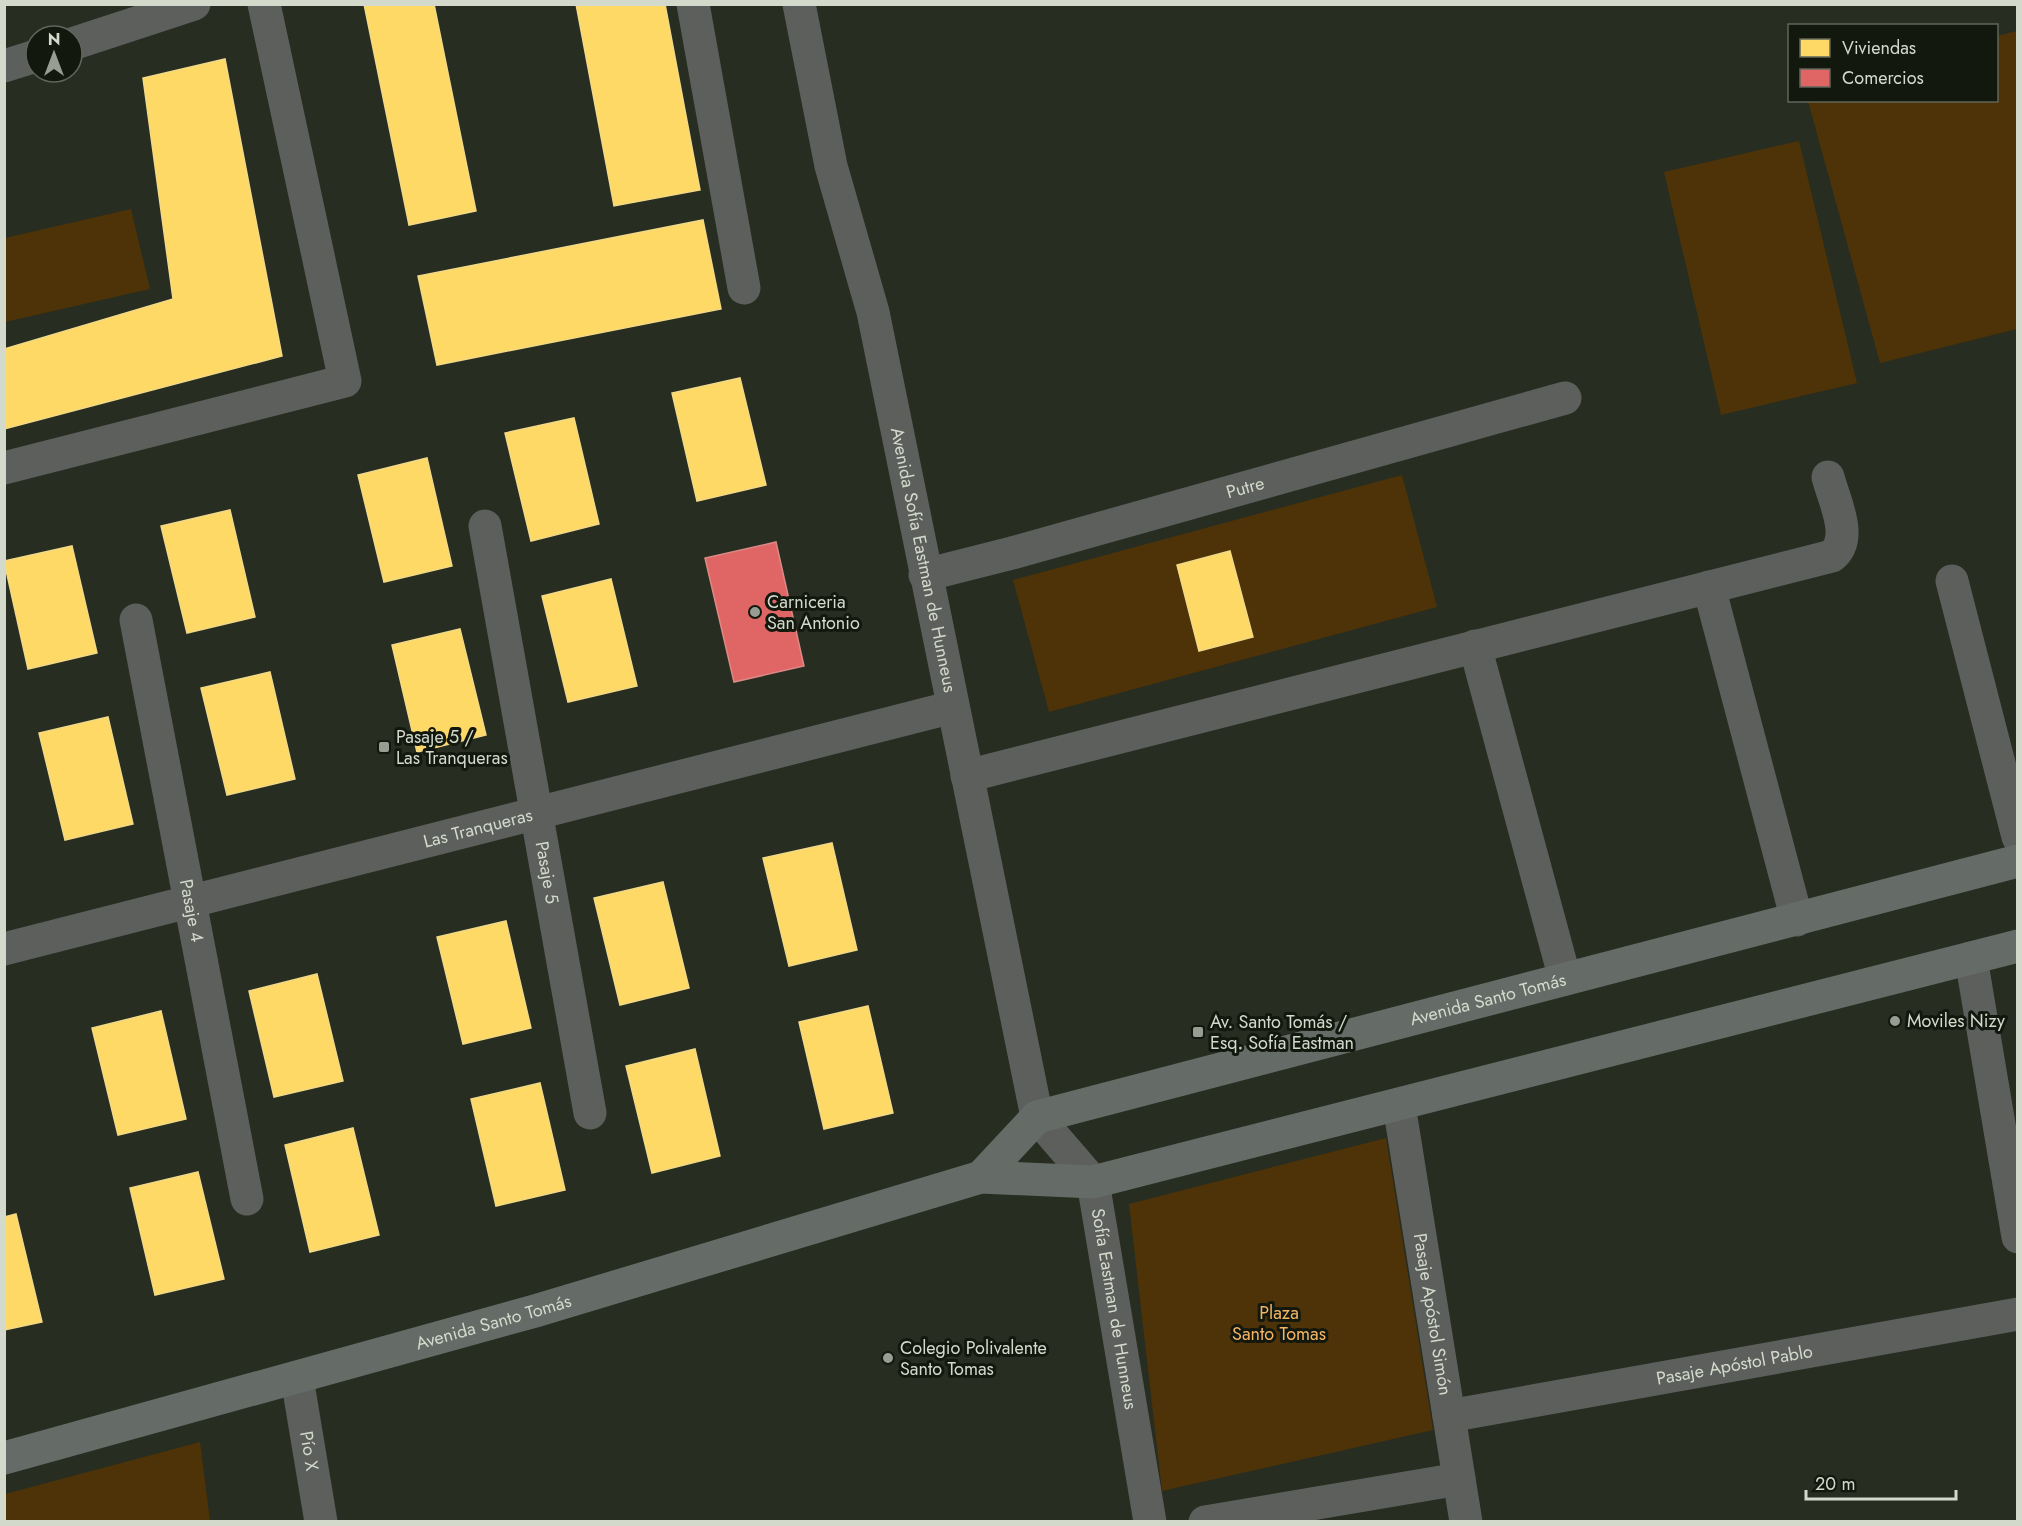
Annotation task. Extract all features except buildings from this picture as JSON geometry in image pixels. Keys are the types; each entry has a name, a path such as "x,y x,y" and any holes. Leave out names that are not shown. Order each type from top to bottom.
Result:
{"main road":[{"name":"Avenida Santo Tomás","path":"1037,1117 2018,861"},
{"name":"Avenida Santo Tomás","path":"4,1458 578,1299 981,1177 1093,1182 2018,946"},
{"path":"981,1177 1037,1117"}],"street":[{"path":"84,40 194,4"},
{"path":"4,468 345,381 264,4"},
{"path":"693,4 744,288"},
{"name":"Avenida Sofía Eastman de Hunneus","path":"799,4 831,166 873,312 1037,1117"},
{"path":"4,66 24,60"},
{"name":"Putre","path":"925,575 1012,553 1565,398"},
{"path":"966,776 1832,556 1841,549 1844,537 1828,477"},
{"name":"Pasaje 5","path":"484,526 590,1113"},
{"path":"1952,581 2018,837"},
{"path":"1709,587 1797,920"},
{"name":"Pasaje 4","path":"136,620 247,1200"},
{"path":"1475,646 1565,979"},
{"name":"Las Tranqueras","path":"4,949 952,707"},
{"path":"1971,958 2018,1237"},
{"name":"Pasaje Apóstol Simón","path":"1399,1105 1466,1521"},
{"path":"1037,1117 1093,1182"},
{"name":"Sofía Eastman de Hunneus","path":"1093,1182 1150,1521"},
{"name":"Pasaje Apóstol Pablo","path":"1449,1416 2018,1314"},
{"name":"Pío X","path":"297,1378 321,1521"},
{"path":"1205,1521 1459,1479"}],"green space":[{"path":"2017,31 2017,329 1880,363 1808,102 1998,102 1998,36"},
{"path":"1799,141 1857,383 1721,415 1664,172"},
{"path":"131,209 150,289 5,322 5,238"},
{"path":"1402,475 1437,607 1049,712 1013,580"},
{"name":"Plaza Santo Tomas","path":"1386,1138 1433,1430 1162,1491 1129,1204"},
{"path":"200,1442 210,1521 5,1521 5,1494"}],"place":[{"name":"Carniceria San Antonio","path":"755,612"},
{"name":"Pasaje 5 / Las Tranqueras","path":"384,747"},
{"name":"Moviles Nizy","path":"1895,1021"},
{"name":"Av. Santo Tomás / Esq. Sofía Eastman","path":"1198,1032"},
{"name":"Colegio Polivalente Santo Tomas","path":"888,1358"}]}
